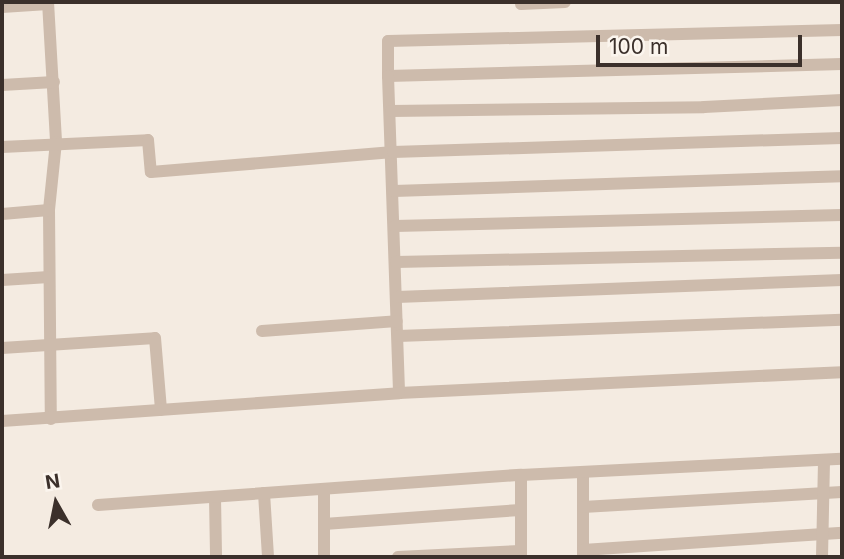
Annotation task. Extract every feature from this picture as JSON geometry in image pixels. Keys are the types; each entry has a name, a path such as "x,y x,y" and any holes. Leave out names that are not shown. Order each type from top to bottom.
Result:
{"street":[{"path":"521,4 565,2"},
{"path":"2,7 48,3 56,142 49,210 51,419"},
{"path":"399,393 388,41 842,30"},
{"path":"388,76 842,64"},
{"path":"2,85 54,82"},
{"path":"391,111 704,107 842,100"},
{"path":"2,147 56,142 148,140 151,172 393,152 842,138"},
{"path":"394,191 842,176"},
{"path":"2,214 49,210"},
{"path":"395,226 842,215"},
{"path":"396,262 842,253"},
{"path":"2,280 49,277"},
{"path":"397,297 842,279"},
{"path":"398,336 842,320"},
{"path":"262,331 397,321"},
{"path":"2,348 155,338 161,410"},
{"path":"2,421 399,393 842,372"},
{"path":"98,505 521,475 842,459"},
{"path":"822,557 824,460"},
{"path":"583,473 583,554 842,533"},
{"path":"398,557 521,554 521,475"},
{"path":"324,489 324,557"},
{"path":"583,507 842,492"},
{"path":"264,493 268,557"},
{"path":"215,497 216,557"},
{"path":"324,524 522,510"}]}
